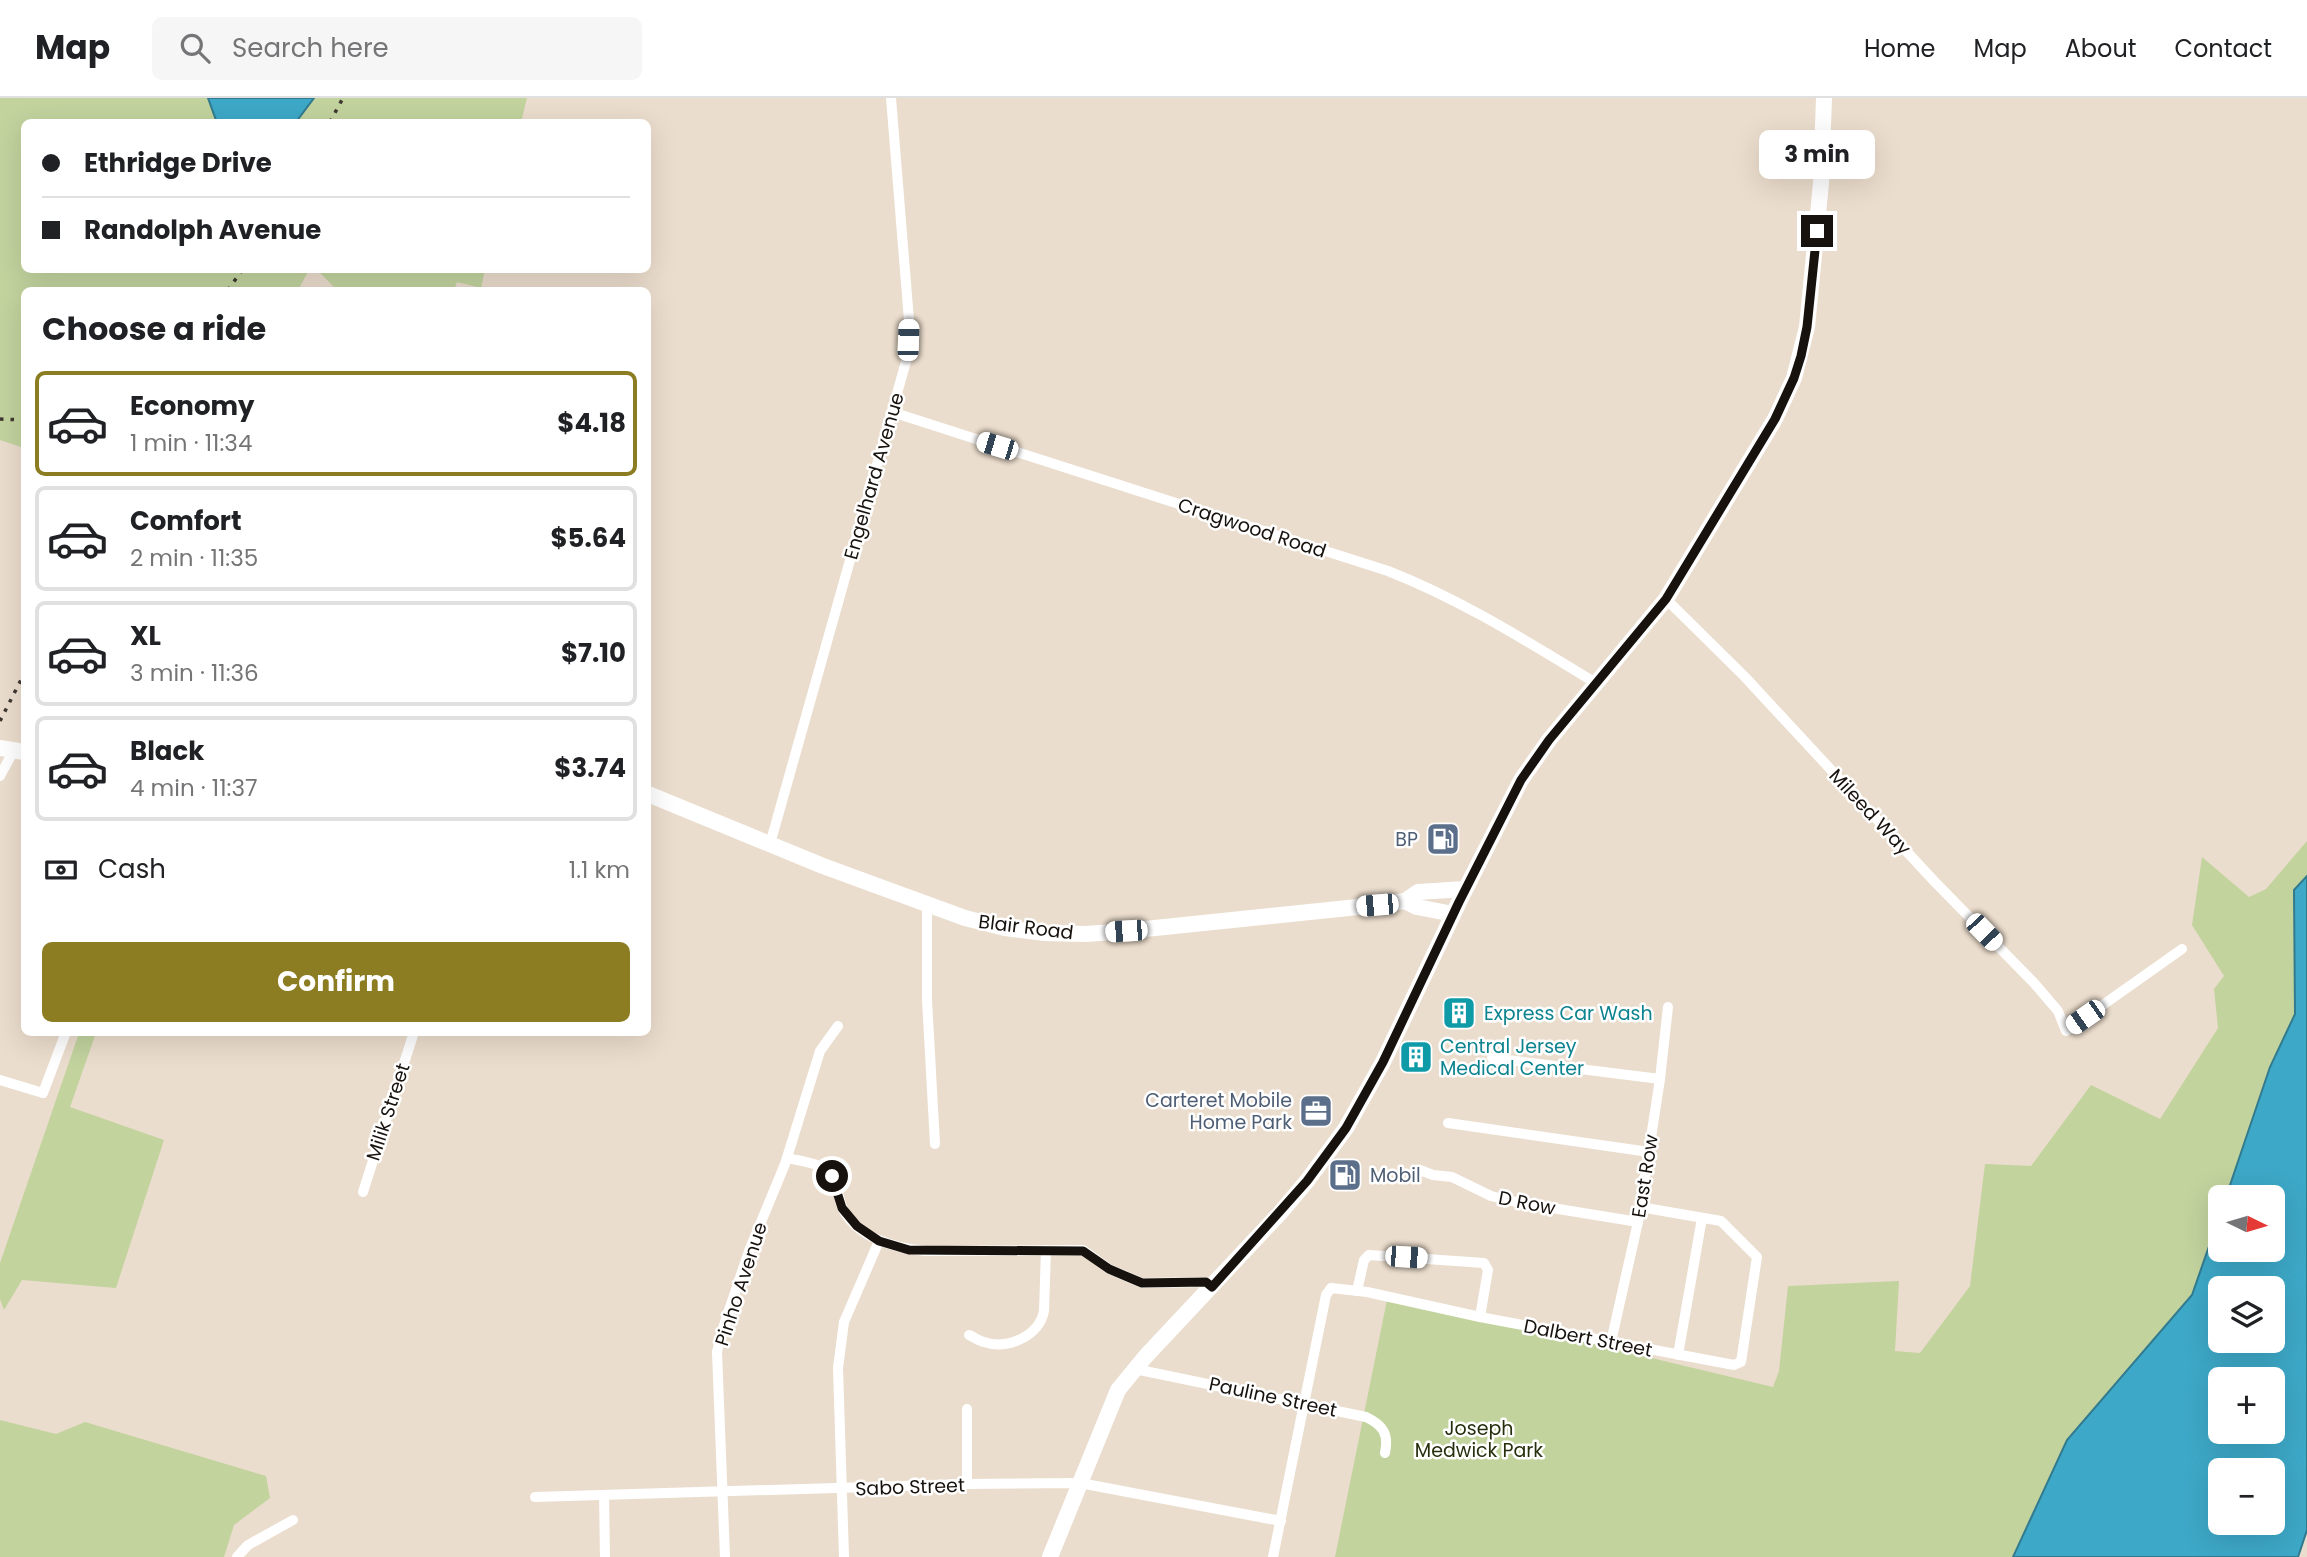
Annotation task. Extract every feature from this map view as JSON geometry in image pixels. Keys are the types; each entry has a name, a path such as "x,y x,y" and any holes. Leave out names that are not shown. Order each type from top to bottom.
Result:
{"main road":[{"path":"1050,1557 1114,1397 1135,1369 1307,1181 1346,1128 1383,1062 1465,889 1521,780 1544,746 1666,599 1775,419 1798,367 1807,327 1823,158 1824,98"},
{"name":"Blair Road","path":"651,795 965,918 1005,928 1045,933 1086,934 1405,901 1418,892 1465,889"},
{"path":"1405,901 1416,907 1453,914"}],"street":[{"name":"Engelhard Avenue","path":"771,844 907,358 909,320 891,98"},
{"name":"Cragwood Road","path":"892,412 1398,575 1473,609 1596,683"},
{"name":"Mileed Way","path":"1666,599 1745,677 1934,881 2034,982 2058,1012 2066,1031 2182,949"},
{"path":"0,776 13,750"},
{"path":"926,904 927,1000 935,1144"},
{"name":"East Row","path":"1611,1342 1638,1222 1668,1007"},
{"name":"Pinho Avenue","path":"725,1557 717,1352 749,1251 787,1158 820,1051 838,1026"},
{"path":"0,1080 43,1093 64,1036"},
{"name":"Milik Street","path":"363,1192 413,1036"},
{"path":"1492,1058 1660,1079"},
{"path":"1448,1123 1648,1152"},
{"path":"787,1158 823,1168 832,1176 842,1208 848,1217 865,1233 879,1241 909,1250 925,1251 1083,1251 1109,1269 1142,1283 1206,1282 1212,1287"},
{"name":"D Row","path":"1420,1170 1433,1175 1452,1177 1503,1199 1638,1222"},
{"path":"1640,1206 1702,1218 1678,1355"},
{"name":"Dalbert Street","path":"1303,1404 1326,1296 1331,1287 1678,1355 1734,1365 1741,1362 1757,1257 1721,1221 1702,1218"},
{"path":"844,1557 838,1368 844,1322 879,1241"},
{"path":"969,1335 985,1343 1007,1343 1034,1331 1042,1320 1044,1311 1046,1250"},
{"path":"1357,1291 1364,1260 1369,1255 1484,1263 1488,1270 1480,1317"},
{"name":"Pauline Street","path":"1135,1369 1366,1417 1377,1422 1388,1440 1385,1452"},
{"path":"1273,1557 1303,1404"},
{"path":"967,1409 967,1484"},
{"name":"Sabo Street","path":"535,1497 1080,1483 1281,1521"},
{"path":"604,1495 605,1557"},
{"path":"237,1557 248,1545 293,1520"}],"green space":[{"path":"0,98 527,98 522,119 21,119 21,273 307,273 300,287 21,287 21,447 0,440"},
{"path":"320,273 484,273 481,287 457,282 455,287 334,287"},
{"name":"Joseph Medwick Park","path":"2307,841 2307,876 2294,890 2295,1014 2270,1067 2230,1185 2208,1185 2208,1250 2192,1295 2067,1440 2013,1557 1335,1557 1387,1300 1480,1317 1773,1387 1779,1371 1788,1286 1899,1281 1895,1351 1920,1353 1970,1286 1985,1164 2031,1166 2091,1085 2160,1119 2218,1028 2214,989 2224,976 2192,925 2202,857 2249,897 2266,889"},
{"path":"78,1036 95,1036 70,1107 164,1140 116,1288 22,1280 4,1310 0,1299 0,1263"},
{"path":"0,1420 56,1434 85,1422 266,1476 270,1498 234,1525 224,1557 0,1557"}],"water":[{"path":"208,98 314,98 298,119 216,119"},
{"path":"2307,876 2307,1530 2298,1557 2013,1557 2067,1440 2192,1295 2208,1249 2208,1262 2286,1262 2286,1185 2230,1185 2270,1067 2295,1014 2294,890"}],"railway":[{"path":"332,119 343,98"},
{"path":"230,287 240,273"},
{"path":"0,419 21,420"},
{"path":"0,721 21,680"}],"place":[{"name":"BP","path":"1443,839"},
{"name":"Express Car Wash","path":"1459,1013"},
{"name":"Central Jersey Medical Center","path":"1416,1057"},
{"name":"Carteret Mobile Home Park","path":"1316,1111"},
{"name":"Mobil","path":"1345,1175"}],"route":[{"path":"832,1176 842,1208 857,1226 879,1241 909,1250 1083,1251 1109,1269 1142,1283 1190,1281 1206,1282 1212,1287 1307,1181 1346,1128 1365,1098 1521,780 1549,740 1666,599 1775,419 1801,356 1807,327 1817,231"}]}
